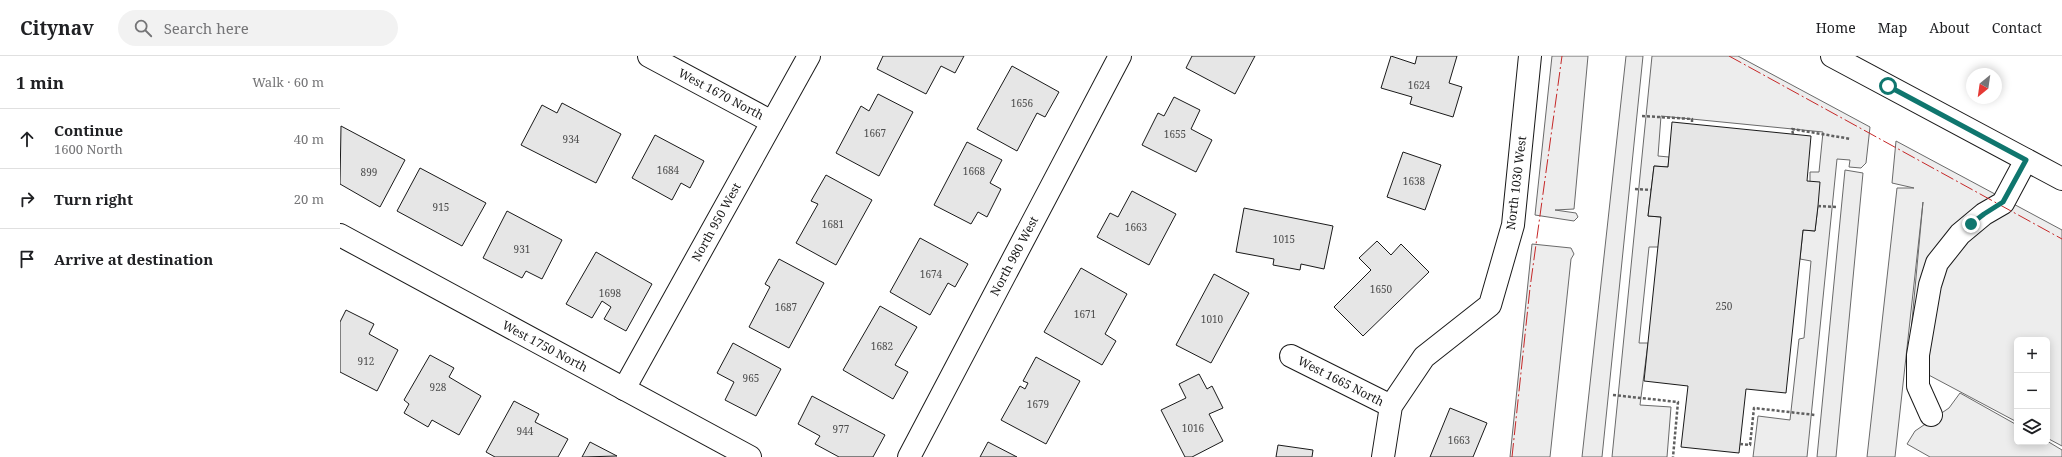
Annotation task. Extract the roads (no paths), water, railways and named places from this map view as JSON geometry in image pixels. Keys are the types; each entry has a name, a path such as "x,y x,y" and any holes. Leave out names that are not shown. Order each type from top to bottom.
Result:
{"street":[{"name":"West 1670 North","path":"649,56 772,122"},
{"name":"North 950 West","path":"624,389 809,56"},
{"name":"North 980 West","path":"909,457 1120,56"},
{"name":"North 1030 West","path":"1382,457 1391,406 1424,357 1490,305 1512,226 1530,56"},
{"path":"1832,56 2062,179"},
{"path":"1931,415 1918,386 1918,355 1930,285 1937,263 1960,234 1984,214 2003,202 2026,160"},
{"name":"West 1750 North","path":"340,235 750,457"},
{"name":"West 1665 North","path":"1291,356 1391,406"}]}
